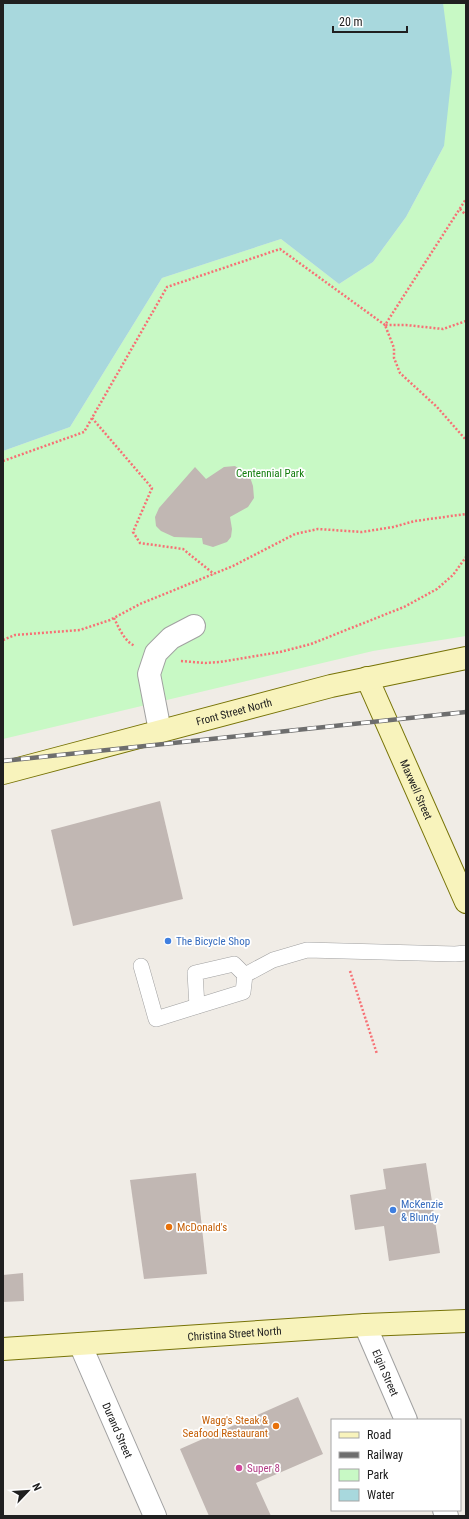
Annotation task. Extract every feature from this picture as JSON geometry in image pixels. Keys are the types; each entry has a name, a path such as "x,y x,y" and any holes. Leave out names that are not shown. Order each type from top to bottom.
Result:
{"main road":[{"name":"Front Street North","path":"3,773 323,688 466,658"},
{"name":"Maxwell Street","path":"367,678 466,902"},
{"name":"Christina Street North","path":"3,1349 466,1321"}],"street":[{"path":"160,731 149,674 156,653 171,638 194,626"},
{"name":"Elgin Street","path":"365,1326 406,1419"},
{"name":"Durand Street","path":"80,1344 155,1516"}],"lane":[{"path":"245,975 273,960 307,950 455,954 466,953"},
{"path":"197,1006 195,973 234,964 245,975"},
{"path":"141,966 156,1018 243,992 245,975"}],"path":[{"path":"385,325 466,199"},
{"path":"460,209 466,215"},
{"path":"3,461 84,432 166,287 280,248 385,325 394,348 394,358 400,373 436,407 466,440"},
{"path":"385,325 406,325 443,329 466,321"},
{"path":"92,418 152,488 133,532 140,543 184,548 214,574"},
{"path":"3,640 15,635 80,630 114,618 140,604 233,566 296,534 318,528 362,532 393,527 416,521 466,514"},
{"path":"114,618 120,632 129,643 174,659 205,663 258,656 297,648 404,607 437,589 453,575 466,557"},
{"path":"356,992 377,1054"}],"green space":[{"name":"Centennial Park","path":"443,3 466,3 466,636 373,651 3,739 3,451 70,427 162,278 281,239 339,284 373,262 406,217 444,146"}],"water":[{"path":"3,3 443,3 452,72 444,146 406,217 373,262 339,284 281,239 162,278 70,427 3,451"}],"building":[{"path":"235,466 250,477 253,486 254,498 248,507 230,517 232,529 231,537 227,542 213,547 203,544 202,538 174,537 161,531 156,526 155,517 159,508 195,467 206,479 224,467"},
{"path":"160,801 183,899 73,926 51,830"},
{"name":"McKenzie & Blundy","path":"426,1163 440,1253 389,1261 384,1226 355,1230 350,1195 386,1189 383,1169"},
{"name":"McDonald's","path":"196,1173 207,1274 144,1279 130,1180"},
{"path":"23,1273 24,1301 3,1302 3,1275"},
{"name":"Super 8","path":"298,1397 323,1454 256,1483 271,1516 209,1516 180,1449"}],"railway":[{"path":"3,761 466,712"}],"place":[{"name":"The Bicycle Shop","path":"168,941"},
{"name":"McKenzie & Blundy","path":"393,1210"},
{"name":"McDonald's","path":"169,1227"},
{"name":"Wagg's Steak & Seafood Restaurant","path":"276,1426"},
{"name":"Super 8","path":"239,1468"}]}
